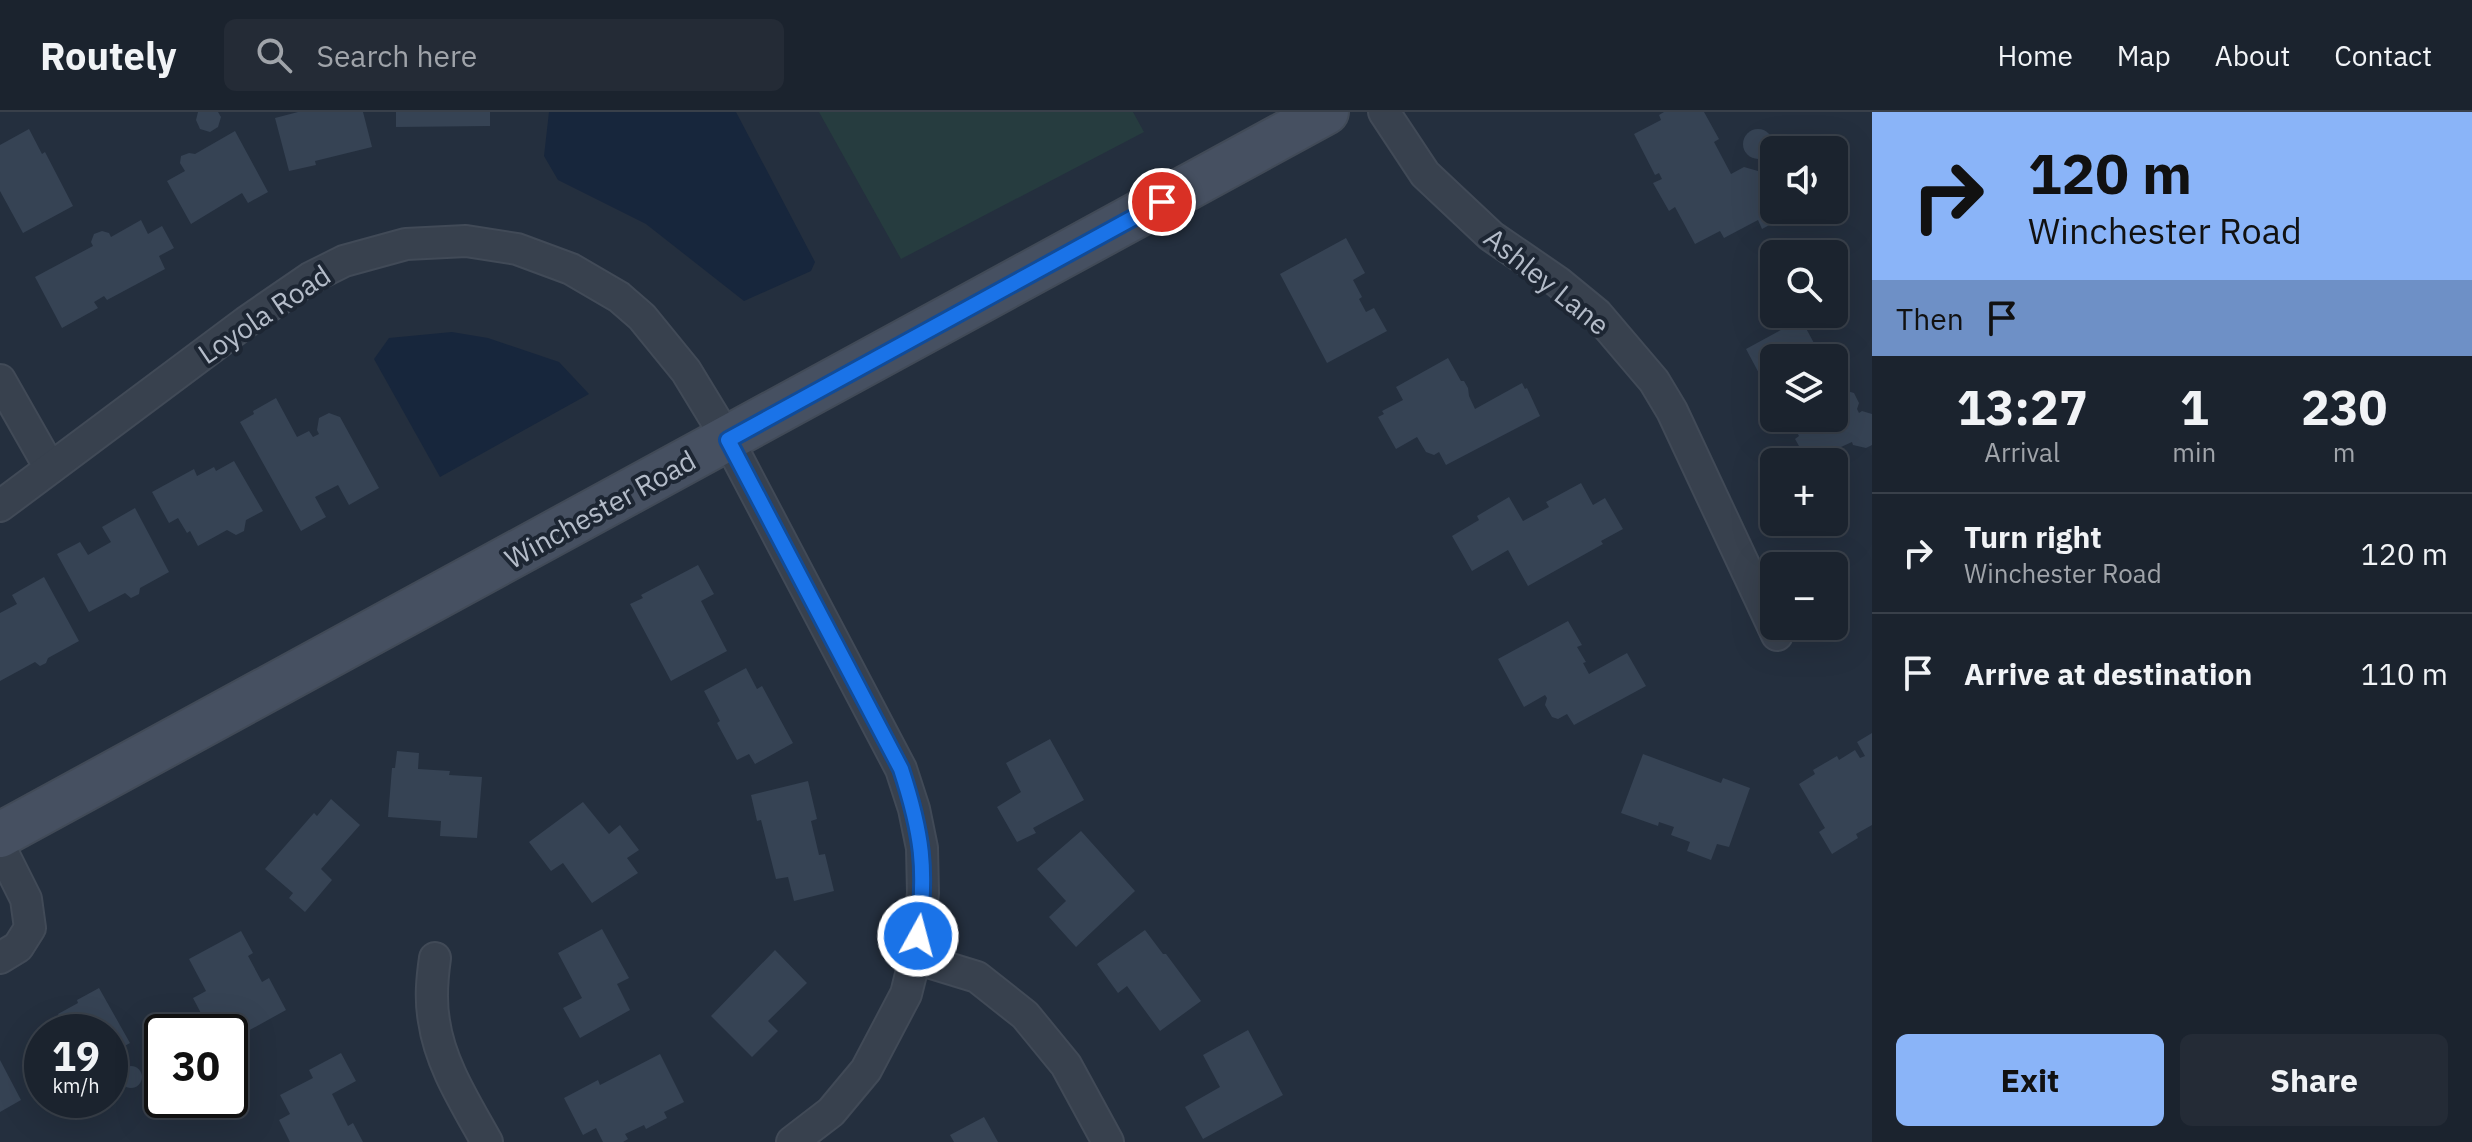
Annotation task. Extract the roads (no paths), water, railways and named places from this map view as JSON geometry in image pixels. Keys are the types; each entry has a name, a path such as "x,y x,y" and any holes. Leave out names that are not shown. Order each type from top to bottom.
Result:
{"main road":[{"name":"Winchester Road","path":"0,835 1326,112"}],"street":[{"name":"Ashley Lane","path":"1384,112 1425,174 1491,236 1558,282 1597,314 1654,381 1672,411 1760,599"},
{"name":"Loyola Road","path":"0,506 246,322 310,278 344,261 406,244 466,241 517,249 571,269 619,297 642,317 686,371 728,440 901,769 922,848 923,893 915,958 906,994 866,1070 831,1112 792,1142"},
{"path":"0,380 50,468"},
{"path":"0,847 26,899 30,928 18,947 0,958"},
{"path":"435,958 431,992 434,1024 452,1077 487,1142"},
{"path":"915,958 977,977 1025,1015 1066,1065 1108,1142"}],"water":[{"path":"549,112 736,112 815,262 811,271 744,301 646,224 558,180 544,156"},
{"path":"452,332 488,338 559,362 589,394 440,477 374,359 389,338"}]}
